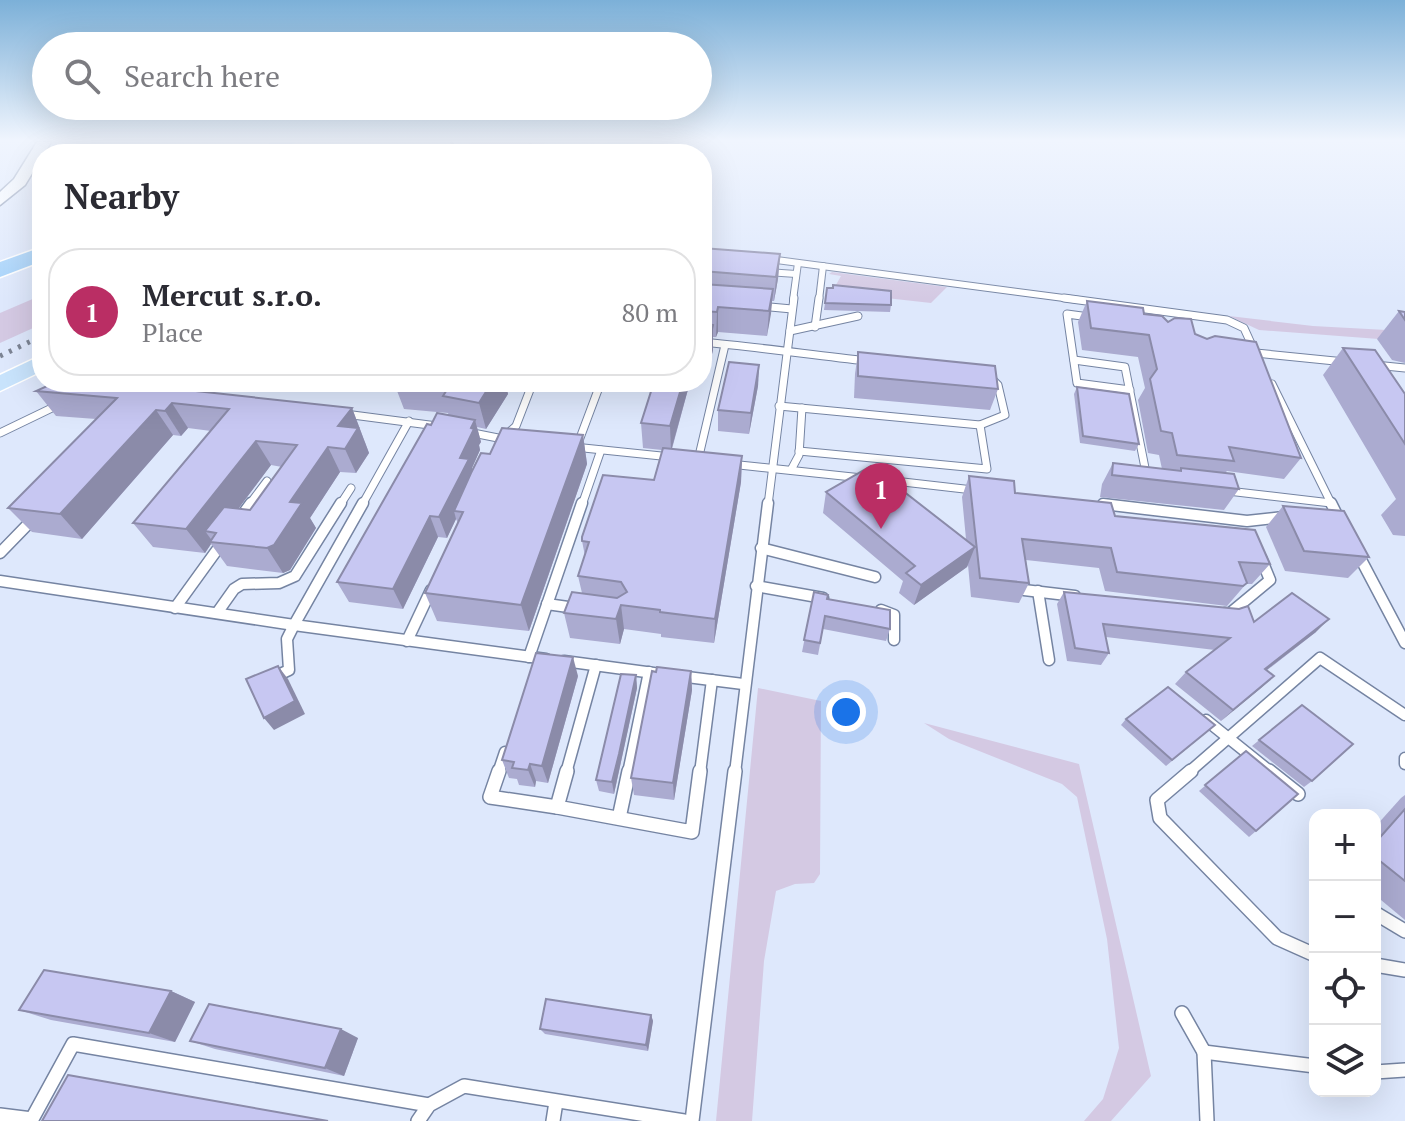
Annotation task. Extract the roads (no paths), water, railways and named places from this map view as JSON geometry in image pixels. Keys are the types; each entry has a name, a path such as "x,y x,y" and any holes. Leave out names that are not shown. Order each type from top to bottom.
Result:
{"highway":[{"path":"0,260 32,247"},
{"path":"0,270 32,257"}],"main road":[{"path":"0,384 32,367"}],"lane":[{"path":"757,258 797,268"},
{"path":"815,327 823,266"},
{"path":"765,271 823,266 1237,323 1244,328 1263,366"},
{"path":"692,1121 743,684 797,268"},
{"path":"747,305 792,309"},
{"path":"1097,318 1067,314 1077,383 1130,390"},
{"path":"790,331 858,316"},
{"path":"712,343 788,349 817,356 880,362"},
{"path":"698,460 725,345"},
{"path":"1256,353 1354,363"},
{"path":"1074,360 1125,367 1147,481"},
{"path":"1376,376 1369,365 1405,368"},
{"path":"779,406 980,425 1005,415 998,385 982,374"},
{"path":"1269,380 1346,532"},
{"path":"193,399 199,392"},
{"path":"496,453 502,439 516,426 529,392"},
{"path":"577,447 597,392"},
{"path":"177,397 208,400"},
{"path":"0,433 64,403"},
{"path":"791,470 799,451 802,408"},
{"path":"332,413 440,427"},
{"path":"273,677 289,670 287,639 409,421"},
{"path":"799,451 987,469 980,425"},
{"path":"456,430 517,441"},
{"path":"562,446 985,491"},
{"path":"532,672 547,604 601,450"},
{"path":"1135,479 1159,483"},
{"path":"175,608 267,481"},
{"path":"217,613 234,589 242,584 279,583 295,576 351,488"},
{"path":"1223,491 1331,503"},
{"path":"1093,503 1247,521 1297,515"},
{"path":"0,553 43,508"},
{"path":"1324,516 1339,518"},
{"path":"1247,521 1253,536"},
{"path":"1354,546 1405,643"},
{"path":"761,548 875,577"},
{"path":"1214,612 1229,614 1270,580 1259,550"},
{"path":"0,581 407,641 743,684"},
{"path":"407,641 434,583"},
{"path":"756,586 829,600"},
{"path":"1024,590 1082,597"},
{"path":"1038,591 1049,660"},
{"path":"547,604 592,611"},
{"path":"873,608 894,615 894,640"},
{"path":"1311,953 1277,938 1160,818 1157,800 1320,658 1405,715"},
{"path":"557,807 596,665"},
{"path":"619,818 649,672"},
{"path":"509,741 490,797 692,832 712,680"},
{"path":"1193,709 1298,794"},
{"path":"1405,758 1405,764"},
{"path":"1381,917 1405,931"},
{"path":"1381,966 1405,970"},
{"path":"1182,1013 1204,1052 1207,1121"},
{"path":"0,1115 32,1119 73,1044 429,1105"},
{"path":"1204,1052 1309,1065"},
{"path":"1381,1072 1405,1070"},
{"path":"418,1121 429,1105 464,1086 684,1121"},
{"path":"553,1121 556,1102"}],"railway":[{"path":"0,356 32,341"}],"place":[{"name":"Mercut s.r.o.","path":"881,529"}]}
